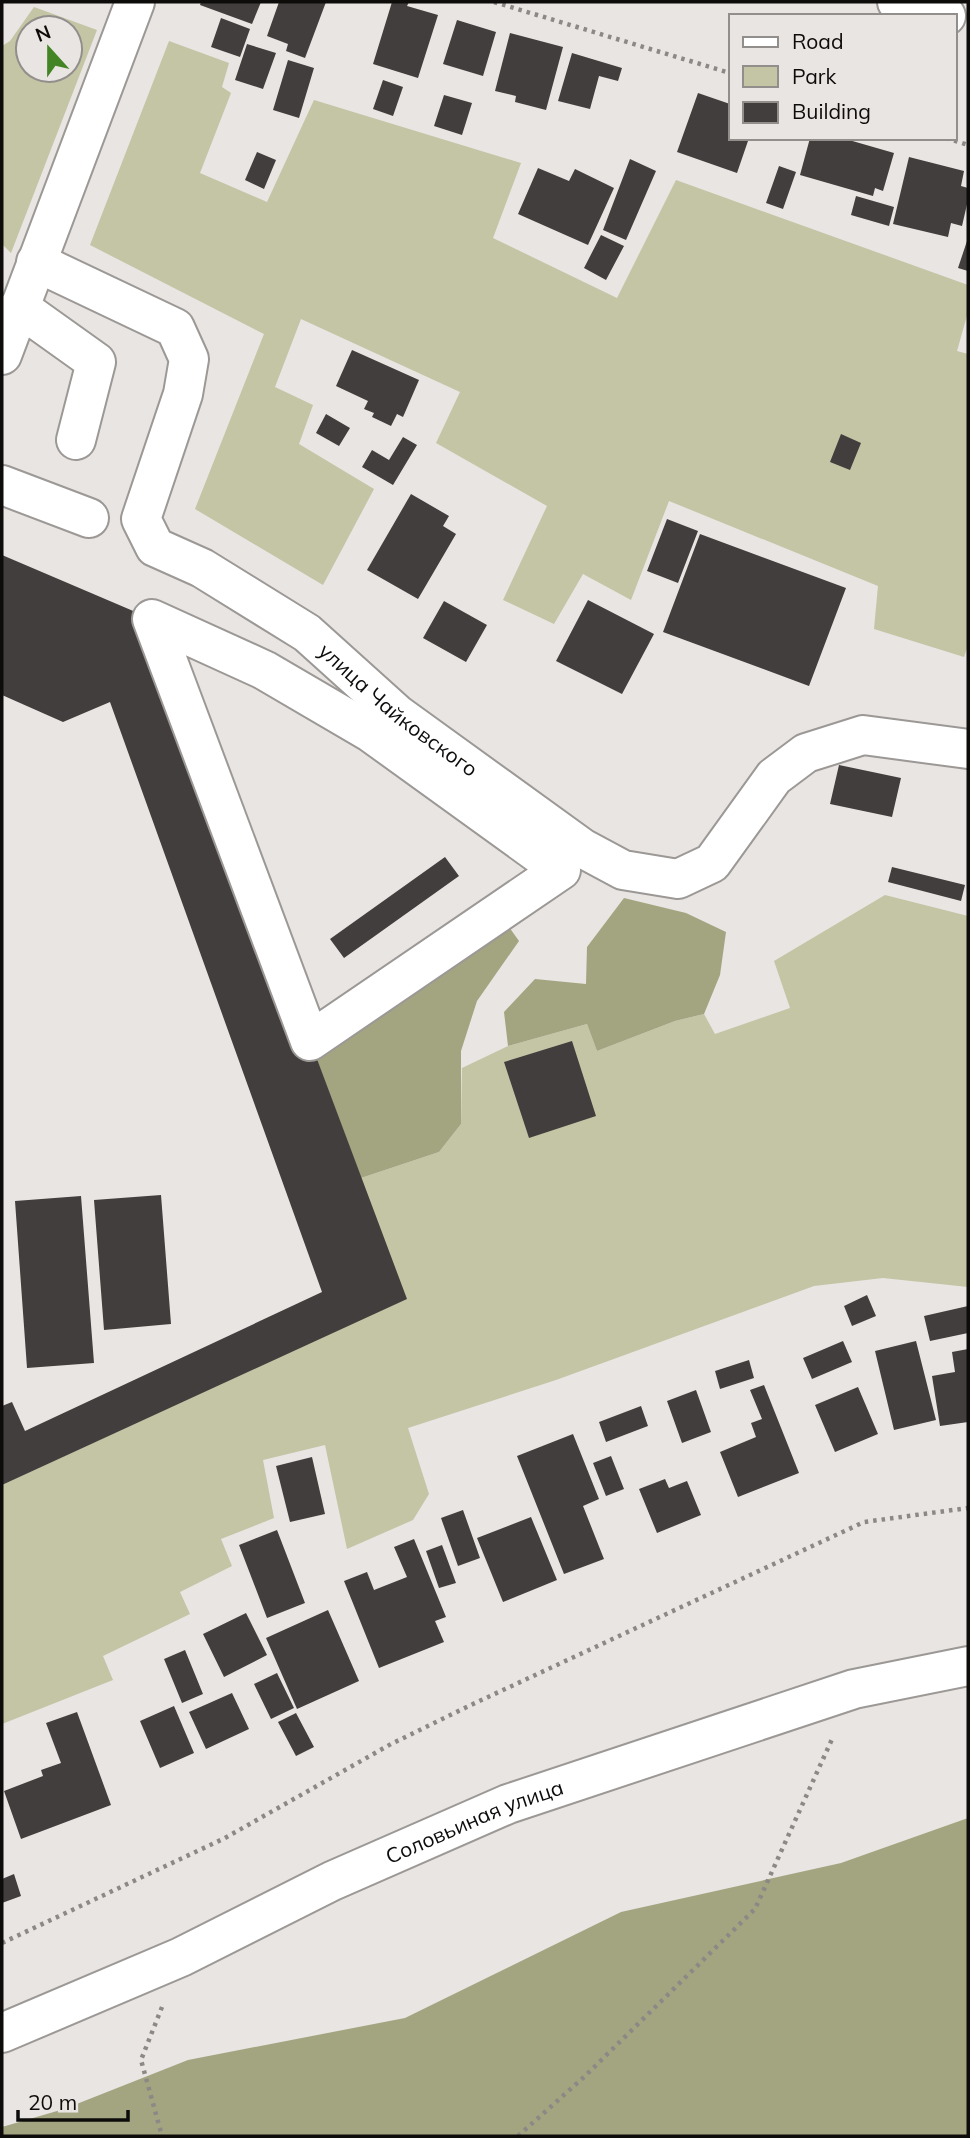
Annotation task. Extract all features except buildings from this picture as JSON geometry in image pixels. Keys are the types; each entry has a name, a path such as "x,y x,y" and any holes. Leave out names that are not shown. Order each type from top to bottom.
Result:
{"street":[{"path":"2,355 135,2"},
{"path":"897,2 939,14"},
{"name":"улица Чайковского","path":"36,262 175,328 189,359 183,394 141,519 155,547 202,568 307,633 398,715 560,832 623,870 678,879 712,863 774,777 806,753 863,735 968,748"},
{"path":"19,307 96,362 76,440"},
{"path":"2,485 89,517"},
{"path":"152,619 264,670 333,710 370,732 562,870 310,1041 152,619"},
{"path":"333,710 353,675"},
{"name":"Соловьиная улица","path":"2,2033 181,1957 332,1881 508,1804 855,1689 968,1666"}],"path":[{"path":"494,2 729,73"},
{"path":"2,1943 225,1838 391,1744 864,1522 968,1508"},
{"path":"519,2136 584,2077 755,1909 855,1689"},
{"path":"162,2136 141,2060 181,1957"}],"green space":[{"path":"34,7 53,14 29,14"},
{"path":"84,25 97,30 84,64"},
{"path":"14,35 14,84 76,84 11,253 2,244 2,46"},
{"path":"169,41 229,63 222,87 231,93 200,173 267,202 314,100 521,163 493,238 617,298 676,180 968,285 968,312 957,351 968,354 968,645 964,657 874,629 878,586 669,501 631,600 583,574 554,624 503,600 547,506 436,443 460,392 301,319 275,387 313,405 299,444 374,489 323,585 195,509 264,334 90,245"},
{"path":"885,895 968,916 968,1287 883,1278 814,1286 556,1380 408,1428 429,1494 413,1520 347,1549 325,1445 263,1460 274,1518 221,1539 232,1566 180,1592 190,1614 103,1656 113,1680 2,1724 2,1485 337,1329 361,1178 439,1152 461,1124 462,1068 508,1046 587,1024 597,1051 675,1021 704,1014 715,1034 790,1008 774,961"},
{"path":"624,898 686,913 726,932 720,975 704,1014 675,1021 597,1051 587,1024 508,1046 504,1012 535,979 586,984 587,947"},
{"path":"509,927 519,941 477,1001 461,1051 461,1124 439,1152 361,1178 310,1041 352,1036"},
{"path":"968,1818 968,2136 2,2136 2,2127 64,2109 188,2060 405,2018 621,1912 841,1863"}]}
